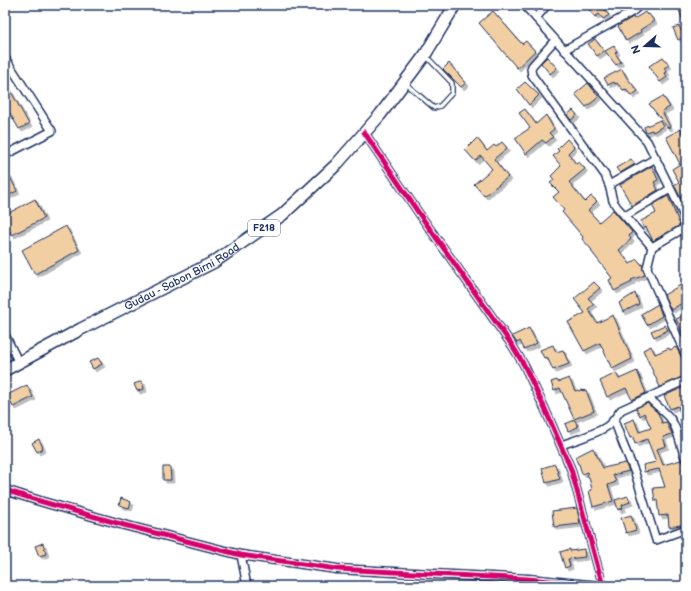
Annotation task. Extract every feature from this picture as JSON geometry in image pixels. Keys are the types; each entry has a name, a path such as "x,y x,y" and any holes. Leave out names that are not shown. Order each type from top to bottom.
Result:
{"main road":[{"name":"Gudau - Sabon Birni Road","path":"5,370 81,329 214,262 282,215 336,165 380,115 425,55 455,5"}],"street":[{"path":"524,5 647,141 686,220"},
{"path":"536,18 547,5"},
{"path":"564,50 632,12 640,5"},
{"path":"555,40 532,66 530,70 532,75 605,176 613,201 617,207 652,247"},
{"path":"5,58 52,131 5,155"},
{"path":"364,132 418,212 512,345 527,371 571,469 603,586"},
{"path":"609,185 656,158"},
{"path":"625,216 670,189"},
{"path":"686,227 652,247 648,268 686,356"},
{"path":"5,335 19,363"},
{"path":"561,445 606,427 622,410 686,380"},
{"path":"649,398 670,419 678,434 681,448 686,460"},
{"path":"614,420 635,474 656,540 686,529"},
{"path":"5,490 124,525 241,555 337,568 528,579 599,586"},
{"path":"241,555 247,586"}],"lane":[{"path":"405,83 434,108 440,106 452,93 452,83 425,55"}],"building":[{"path":"585,5 600,5 609,15 603,19 599,14 595,17"},
{"path":"686,5 685,27 678,7"},
{"path":"493,11 522,44 526,41 535,51 517,68 479,23"},
{"path":"645,12 647,15 649,14 654,21 640,30 641,32 626,41 618,26"},
{"path":"679,26 684,37 678,40 673,28"},
{"path":"595,39 604,51 597,56 588,44"},
{"path":"614,46 617,52 615,53 621,62 616,65 605,51"},
{"path":"547,57 557,68 550,74 541,63"},
{"path":"663,57 669,65 664,68 667,72 665,73 667,77 660,82 649,66"},
{"path":"449,63 466,83 461,87 443,69"},
{"path":"622,69 627,78 638,91 631,96 626,89 623,90 617,83 615,84 614,82 608,85 604,78"},
{"path":"5,81 29,124 19,129 5,105"},
{"path":"525,82 539,95 529,105 517,89"},
{"path":"588,83 599,97 586,107 575,94"},
{"path":"663,96 670,107 662,111 670,127 668,128 649,104"},
{"path":"525,109 536,124 546,115 554,129 549,133 553,137 546,143 542,140 526,154 515,138 530,128 519,113"},
{"path":"573,110 577,115 571,120 567,115"},
{"path":"660,120 663,126 653,132 652,130 646,132 644,127"},
{"path":"681,129 683,135 686,134 686,162 681,165 686,173 686,208 674,185 679,182 672,169 680,164 666,137"},
{"path":"477,138 487,151 494,145 496,147 502,142 507,148 494,159 508,177 484,196 474,184 492,169 481,156 475,161 465,150"},
{"path":"567,139 574,147 568,153 576,164 579,162 585,169 569,182 585,202 591,196 597,201 588,210 599,222 613,210 632,232 629,236 631,239 619,250 630,264 637,259 642,265 645,275 631,280 632,282 614,291 609,280 612,278 591,251 592,250 582,239 583,237 562,212 564,210 553,197 559,192 550,183 554,180 551,176 561,166 553,156 559,151 557,149"},
{"path":"631,159 635,164 620,173 616,168"},
{"path":"652,166 658,180 654,182 658,190 632,206 620,185"},
{"path":"9,175 17,191 5,197 5,177"},
{"path":"668,196 680,225 653,241 646,227 644,229 641,221 656,213 652,205"},
{"path":"35,199 44,218 12,235 5,222 5,215"},
{"path":"66,226 79,250 35,274 22,250"},
{"path":"594,282 600,288 588,298 594,304 588,309 597,323 613,315 632,359 612,369 600,343 584,351 568,322 585,313 574,299"},
{"path":"682,284 686,293 682,296 685,301 671,310 664,295"},
{"path":"635,293 639,304 623,312 619,303"},
{"path":"658,304 662,316 647,325 641,314"},
{"path":"686,315 686,341 676,319"},
{"path":"665,325 668,330 654,337 651,331"},
{"path":"529,328 537,343 524,349 520,341 517,343 512,336"},
{"path":"553,345 556,352 563,350 569,364 553,370 547,357 544,358 540,350"},
{"path":"651,346 655,354 669,348 670,350 676,347 682,358 686,361 686,375 660,387 643,350"},
{"path":"98,358 102,364 93,369 89,362"},
{"path":"637,371 646,393 632,400 626,388 607,397 600,381 616,373 619,379"},
{"path":"569,378 575,391 586,390 594,411 574,419 560,388 554,391 551,382 557,380 558,382"},
{"path":"142,381 144,389 137,391 134,384"},
{"path":"27,385 33,397 13,407 7,395"},
{"path":"686,386 685,435 678,406 670,409 664,396"},
{"path":"647,403 658,413 662,423 666,422 672,434 663,437 666,446 657,449 663,465 681,460 686,467 682,469 686,484 686,524 669,527 668,515 659,516 657,500 655,501 653,488 665,487 659,469 644,472 643,465 656,462 647,439 635,444 633,437 630,438 624,423 634,419 639,432 651,428 644,413 640,416 636,408"},
{"path":"575,420 578,427 568,431 565,424"},
{"path":"39,439 43,448 37,452 32,443"},
{"path":"593,448 603,468 625,463 629,471 613,475 616,482 608,485 613,501 593,507 589,491 592,490 589,477 587,472 582,474 575,457"},
{"path":"555,464 560,479 546,483 542,468"},
{"path":"163,467 170,467 171,480 163,480"},
{"path":"628,496 630,502 622,505 623,508 618,510 615,500"},
{"path":"121,498 131,502 129,508 119,505"},
{"path":"577,508 580,524 554,527 552,511"},
{"path":"631,515 636,530 626,533 621,518"},
{"path":"43,543 46,554 39,556 35,546"},
{"path":"570,549 570,551 584,549 585,557 568,559 570,566 565,568 560,552"}],"cycle path":[{"path":"364,132 418,212 512,345 524,365 571,469 603,586"},
{"path":"5,490 124,525 241,555 337,569 528,579 599,586"}]}
